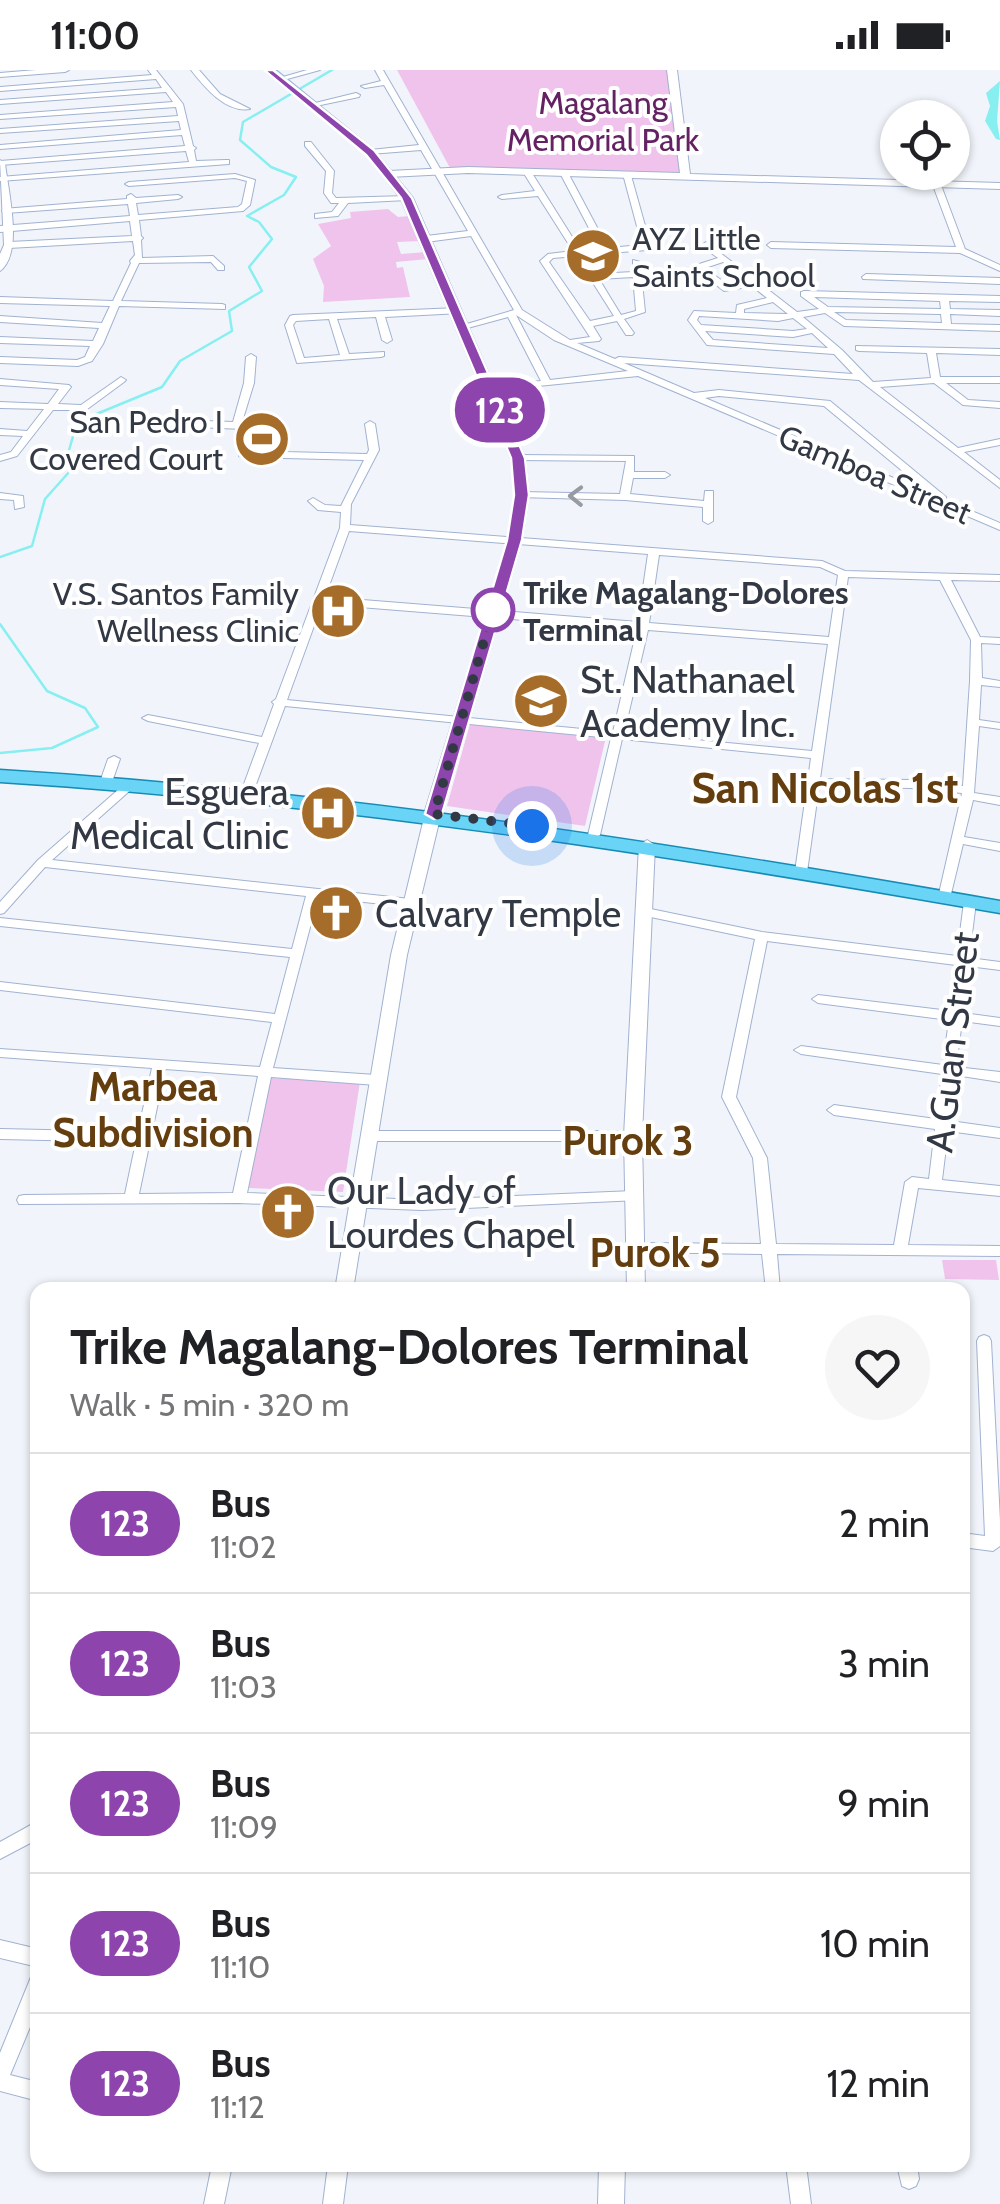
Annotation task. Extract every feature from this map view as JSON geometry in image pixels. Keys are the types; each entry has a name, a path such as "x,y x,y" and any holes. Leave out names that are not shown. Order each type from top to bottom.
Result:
{"main road":[{"path":"269,70 370,152 406,198 492,389 518,458 522,495 515,540 434,814"},
{"path":"0,776 131,784 434,814 594,835 1000,907"}],"street":[{"path":"0,75 65,70"},
{"path":"195,70 217,96 246,109"},
{"path":"280,79 316,70"},
{"path":"379,70 474,233 547,384"},
{"path":"672,70 685,176"},
{"path":"0,89 154,74 179,104 194,164"},
{"path":"365,86 386,82"},
{"path":"0,102 168,90"},
{"path":"305,101 354,100"},
{"path":"0,117 179,104"},
{"path":"0,132 184,118"},
{"path":"0,147 187,132"},
{"path":"308,144 330,171 330,196 344,203 406,198"},
{"path":"370,152 424,147"},
{"path":"0,268 6,251 6,212 0,163 192,148"},
{"path":"1,179 226,162"},
{"path":"0,360 78,364 89,359 140,251 127,173 120,170"},
{"path":"389,174 438,170 880,178"},
{"path":"527,172 630,333"},
{"path":"564,173 605,251"},
{"path":"567,342 596,339 544,261 551,256 648,245 627,174"},
{"path":"4,228 242,209 251,180 242,176 128,184"},
{"path":"970,182 1000,186"},
{"path":"938,190 961,250"},
{"path":"502,197 539,193"},
{"path":"6,212 178,197"},
{"path":"318,216 335,214 344,203"},
{"path":"426,238 474,233"},
{"path":"6,251 139,238"},
{"path":"771,245 961,250 1000,268"},
{"path":"706,246 814,330 861,377 1000,485"},
{"path":"134,261 213,260 221,268"},
{"path":"724,260 699,267 727,289 754,284"},
{"path":"588,324 641,312 636,262"},
{"path":"592,277 638,274"},
{"path":"866,277 1000,280"},
{"path":"1000,299 804,294 844,322 1000,328"},
{"path":"944,298 947,326"},
{"path":"740,316 740,307 773,299"},
{"path":"0,300 222,307"},
{"path":"839,352 710,343 692,320 697,313 794,315 822,310 1000,313"},
{"path":"381,354 304,361 297,357 290,319 380,314 494,322 515,313"},
{"path":"515,313 567,342 613,359 861,377"},
{"path":"380,314 387,340"},
{"path":"332,316 345,357"},
{"path":"0,320 105,326"},
{"path":"698,328 793,334 814,330"},
{"path":"0,340 98,344"},
{"path":"859,348 1000,352"},
{"path":"931,350 936,380 966,403 1000,405"},
{"path":"237,423 250,383 251,357"},
{"name":"Gamboa Street","path":"613,359 749,422 1000,527"},
{"path":"492,389 639,372"},
{"path":"0,405 89,406 121,380"},
{"path":"872,385 1000,380"},
{"path":"0,382 66,386 14,454 0,458"},
{"path":"694,396 719,394 827,402 953,509"},
{"path":"146,422 237,423 274,428 280,454"},
{"path":"246,795 344,528 344,509 374,450 370,424"},
{"path":"0,432 31,434"},
{"path":"957,451 999,443"},
{"path":"242,454 369,457"},
{"path":"518,458 627,456 630,475 626,497"},
{"path":"630,475 664,475"},
{"path":"522,495 708,499 708,521"},
{"path":"0,496 20,498 18,507"},
{"path":"314,502 322,508 344,509"},
{"path":"344,528 822,564 843,574 1000,578"},
{"path":"594,835 643,626 654,551"},
{"path":"802,872 843,574"},
{"path":"944,577 976,640 969,793 944,898"},
{"path":"317,600 832,641"},
{"path":"976,640 1000,641"},
{"path":"976,682 1000,684"},
{"path":"278,702 816,755"},
{"path":"148,718 265,741"},
{"path":"972,722 1000,726"},
{"path":"106,782 114,759"},
{"path":"813,782 911,784 1000,801"},
{"path":"0,910 42,863 131,784"},
{"path":"345,1282 376,1080 410,903 434,814"},
{"path":"958,840 1000,846"},
{"path":"636,1282 634,1136 648,846"},
{"path":"42,863 410,903"},
{"path":"239,1198 264,1075 313,894"},
{"name":"A.Guan Street","path":"935,1183 970,902"},
{"path":"646,912 762,936 1000,966"},
{"path":"0,922 297,954"},
{"path":"762,936 729,1097 760,1158 772,1282"},
{"path":"0,986 281,1018"},
{"path":"818,1000 1000,1022"},
{"path":"801,1050 1000,1077"},
{"path":"0,1053 264,1075 376,1080"},
{"path":"131,1199 159,1066"},
{"path":"834,1110 1000,1132"},
{"path":"0,1134 142,1137"},
{"path":"370,1136 634,1136"},
{"path":"900,1249 909,1187 919,1182 1000,1192"},
{"path":"24,1200 239,1198 422,1205 634,1196"},
{"path":"634,1248 1000,1252"},
{"path":"970,1541 996,1544 984,1342"},
{"path":"0,1851 30,1834"},
{"path":"0,1950 30,1956"},
{"path":"30,2003 0,2079 30,2089"},
{"path":"214,2204 221,2172"},
{"path":"333,2204 337,2172"},
{"path":"611,2204 612,2172"},
{"path":"797,2172 801,2204"}],"green space":[{"name":"Magalang Memorial Park","path":"397,70 668,70 681,174 450,168"},
{"path":"388,209 398,217 409,216 421,241 397,242 401,254 426,252 428,259 396,262 397,268 403,267 410,297 323,302 324,286 313,259 331,246 318,224 351,218 350,212"},
{"path":"470,724 606,737 585,826 447,806"},
{"path":"269,1078 360,1082 343,1192 248,1188"},
{"path":"942,1260 996,1260 999,1280 945,1279"}],"waterway":[{"path":"0,557 32,546 45,499 70,471 68,454 77,422 162,387 180,361 232,331 229,311 262,291 249,267 272,239 259,222 247,216 284,195 296,177 271,167 240,140 243,122 332,70"},
{"path":"1000,84 992,93 996,106 991,121 1000,137"},
{"path":"0,624 47,691 85,708 98,727 52,748 0,753"}],"bus line":[{"name":"123","path":"269,70 370,152 406,198 492,389 518,458 522,495 515,540 434,814"}],"place":[{"name":"AYZ Little Saints School","path":"593,256"},
{"name":"San Pedro I Covered Court","path":"262,439"},
{"name":"Trike Magalang-Dolores Terminal","path":"493,610"},
{"name":"V.S. Santos Family Wellness Clinic","path":"338,611"},
{"name":"St. Nathanael Academy Inc.","path":"541,701"},
{"name":"Esguera Medical Clinic","path":"328,813"},
{"name":"Calvary Temple","path":"336,913"},
{"name":"Our Lady of Lourdes Chapel","path":"288,1212"}],"district":[{"name":"San Nicolas 1st","path":"825,788"},
{"name":"Marbea Subdivision","path":"153,1109"},
{"name":"Purok 3","path":"628,1140"},
{"name":"Purok 5","path":"655,1252"}],"route":[{"path":"493,610 434,814 532,826"}]}
